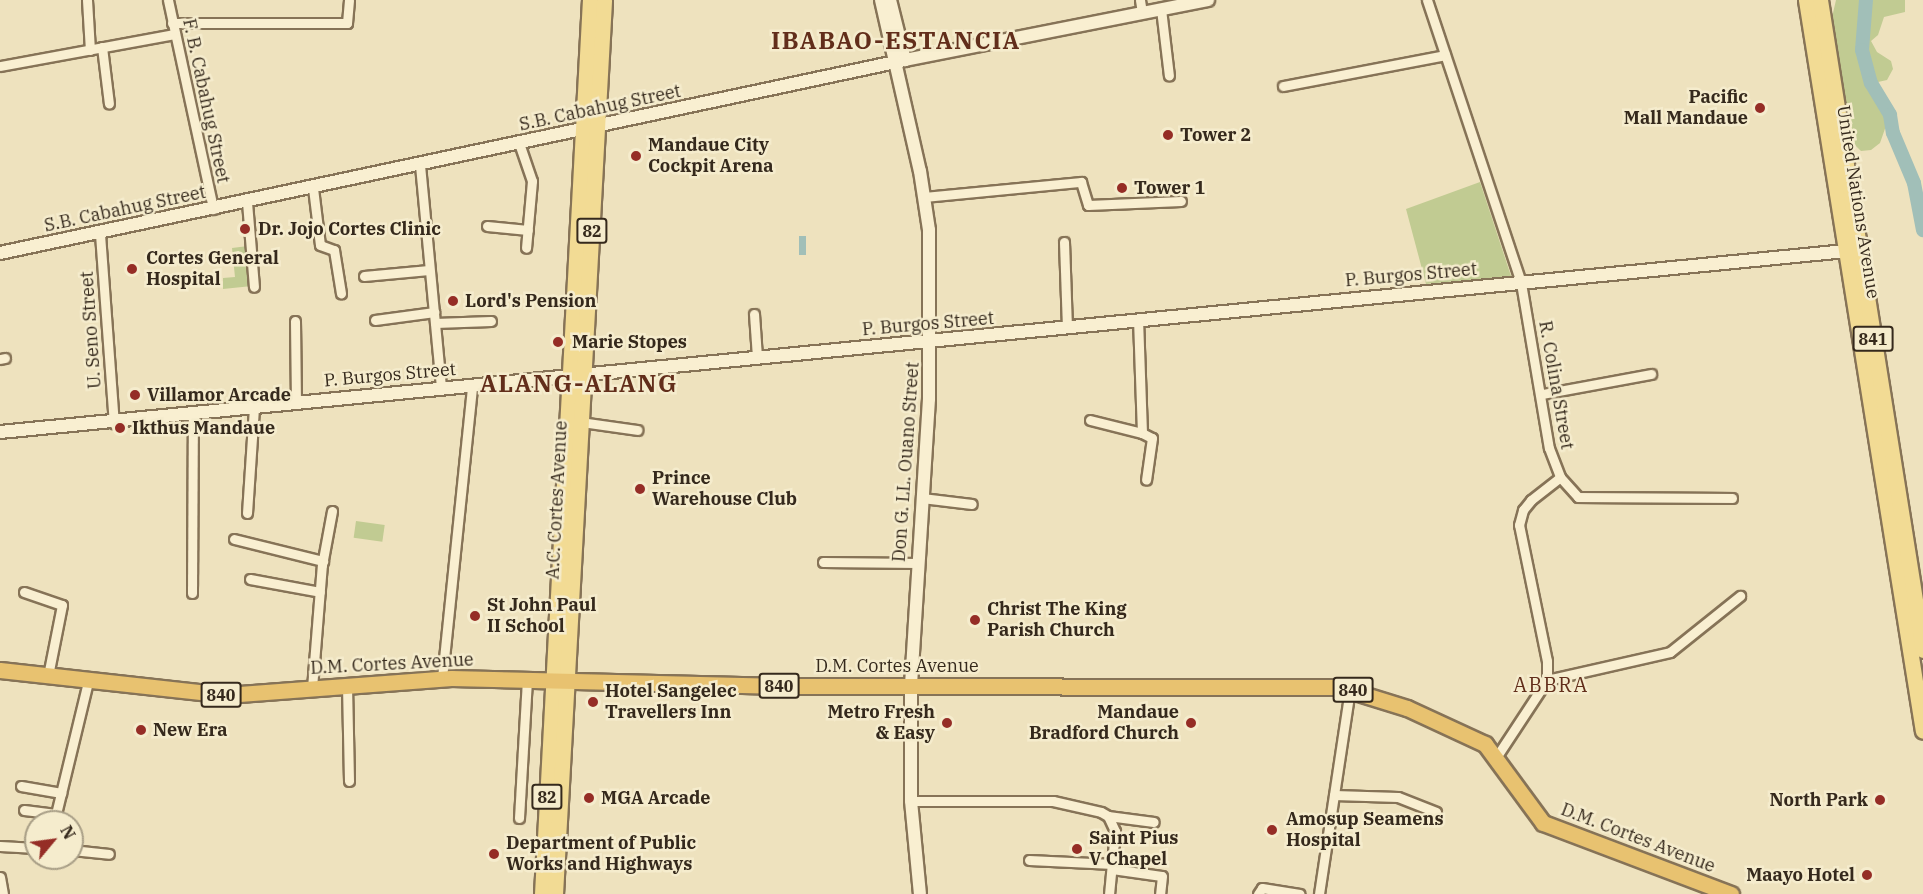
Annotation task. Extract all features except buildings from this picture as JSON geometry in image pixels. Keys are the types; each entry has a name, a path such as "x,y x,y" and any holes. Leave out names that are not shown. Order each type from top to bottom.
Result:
{"highway":[{"name":"D.M. Cortes Avenue","path":"0,670 88,682 226,695 442,678 560,682 911,686 1249,684 1350,689 1459,729 1485,744 1497,756 1543,823 1731,894"}],"main road":[{"name":"United Nations Avenue","path":"1806,0 1923,650"},
{"name":"United Nations Avenue","path":"1820,0 1852,250 1923,731"},
{"path":"1824,29 1827,0"},
{"name":"A.C. Cortes Avenue","path":"542,894 560,682 597,3"},
{"name":"A.C. Cortes Avenue","path":"571,499 581,422 578,376"},
{"name":"A.C. Cortes Avenue","path":"555,894 560,682"}],"street":[{"path":"87,0 90,50"},
{"name":"F. B. Cabahug Street","path":"168,0 213,209"},
{"path":"172,23 347,23 349,0"},
{"name":"Don G. LL. Ouano Street","path":"881,0 900,62"},
{"name":"Don G. LL. Ouano Street","path":"890,0 924,197 931,342 911,686 911,801 920,894"},
{"path":"1140,0 1142,13"},
{"name":"S.B. Cabahug Street","path":"0,254 900,62 1208,0"},
{"name":"R. Colina Street","path":"1427,0 1521,283 1542,394 1549,448 1560,477 1531,500 1523,510 1519,525 1547,661 1546,680"},
{"path":"1161,9 1169,76"},
{"path":"0,66 174,34"},
{"path":"102,47 109,104"},
{"path":"1283,86 1445,55"},
{"path":"519,143 532,181 526,248"},
{"path":"420,165 441,389"},
{"path":"924,197 1081,182 1088,205 1181,201"},
{"path":"314,188 320,245 334,250 341,293"},
{"path":"247,202 254,287"},
{"path":"487,226 528,230"},
{"name":"U. Seno Street","path":"100,234 114,423"},
{"path":"1064,242 1067,327"},
{"name":"P. Burgos Street","path":"0,432 114,423 296,402 931,342 1852,250"},
{"path":"364,276 429,270"},
{"path":"375,320 434,312"},
{"path":"754,314 757,357"},
{"path":"1138,320 1142,433"},
{"path":"295,321 296,402"},
{"path":"435,323 491,321"},
{"path":"1542,394 1651,374"},
{"path":"442,678 472,386"},
{"path":"247,513 254,407"},
{"path":"192,593 193,415"},
{"path":"1090,420 1142,433 1152,438 1146,480"},
{"path":"581,422 637,430"},
{"path":"1560,477 1578,497 1732,498"},
{"path":"922,498 972,504"},
{"path":"312,688 323,561 332,511"},
{"path":"234,539 323,561"},
{"path":"823,562 918,563"},
{"path":"250,579 320,592"},
{"path":"24,592 63,605 48,676"},
{"path":"1497,756 1546,680 1670,652 1740,596"},
{"path":"519,818 527,681"},
{"path":"57,810 88,682"},
{"path":"347,685 349,781"},
{"path":"1319,894 1350,689"},
{"path":"21,786 62,792"},
{"path":"1334,795 1398,797 1436,812"},
{"path":"911,801 1053,801 1075,803 1108,816 1154,822"},
{"path":"1108,816 1115,831 1109,894"},
{"path":"0,846 24,847"},
{"path":"84,851 108,854"},
{"path":"1029,860 1113,866 1162,876 1160,894"},
{"path":"0,877 3,894"},
{"path":"1258,894 1262,888 1300,894"}],"green space":[{"path":"1836,0 1905,0 1905,12 1884,17 1878,35 1871,41 1877,52 1891,61 1893,69 1887,80 1878,82 1875,87 1887,123 1880,143 1871,150 1861,151 1849,139 1830,26"},
{"path":"1480,182 1511,276 1426,284 1406,209"},
{"path":"248,246 252,286 223,289 223,278 235,277 232,248"},
{"path":"356,521 385,525 382,542 354,538"}],"water":[{"path":"799,236 806,236 806,255 799,255"}],"waterway":[{"path":"1866,0 1862,50 1871,83 1890,115 1893,133 1914,183 1923,230"}],"place":[{"name":"Pacific Mall Mandaue","path":"1760,108"},
{"name":"Tower 2","path":"1168,135"},
{"name":"Mandaue City Cockpit Arena","path":"636,156"},
{"name":"Tower 1","path":"1122,188"},
{"name":"Dr. Jojo Cortes Clinic","path":"245,229"},
{"name":"Cortes General Hospital","path":"132,269"},
{"name":"Lord's Pension","path":"453,301"},
{"name":"Marie Stopes","path":"558,342"},
{"name":"Villamor Arcade","path":"135,395"},
{"name":"Ikthus Mandaue","path":"120,428"},
{"name":"Prince Warehouse Club","path":"640,489"},
{"name":"St John Paul II School","path":"475,616"},
{"name":"Christ The King Parish Church","path":"975,620"},
{"name":"Hotel Sangelec Travellers Inn","path":"593,702"},
{"name":"Metro Fresh & Easy","path":"947,723"},
{"name":"Mandaue Bradford Church","path":"1191,723"},
{"name":"New Era","path":"141,730"},
{"name":"MGA Arcade","path":"589,798"},
{"name":"North Park","path":"1880,800"},
{"name":"Amosup Seamens Hospital","path":"1272,830"},
{"name":"Saint Pius V Chapel","path":"1077,849"},
{"name":"Department of Public Works and Highways","path":"494,854"},
{"name":"Maayo Hotel","path":"1867,875"}],"district":[{"name":"IBABAO-ESTANCIA","path":"896,41"},
{"name":"ALANG-ALANG","path":"579,384"},
{"name":"ABBRA","path":"1551,684"}]}
